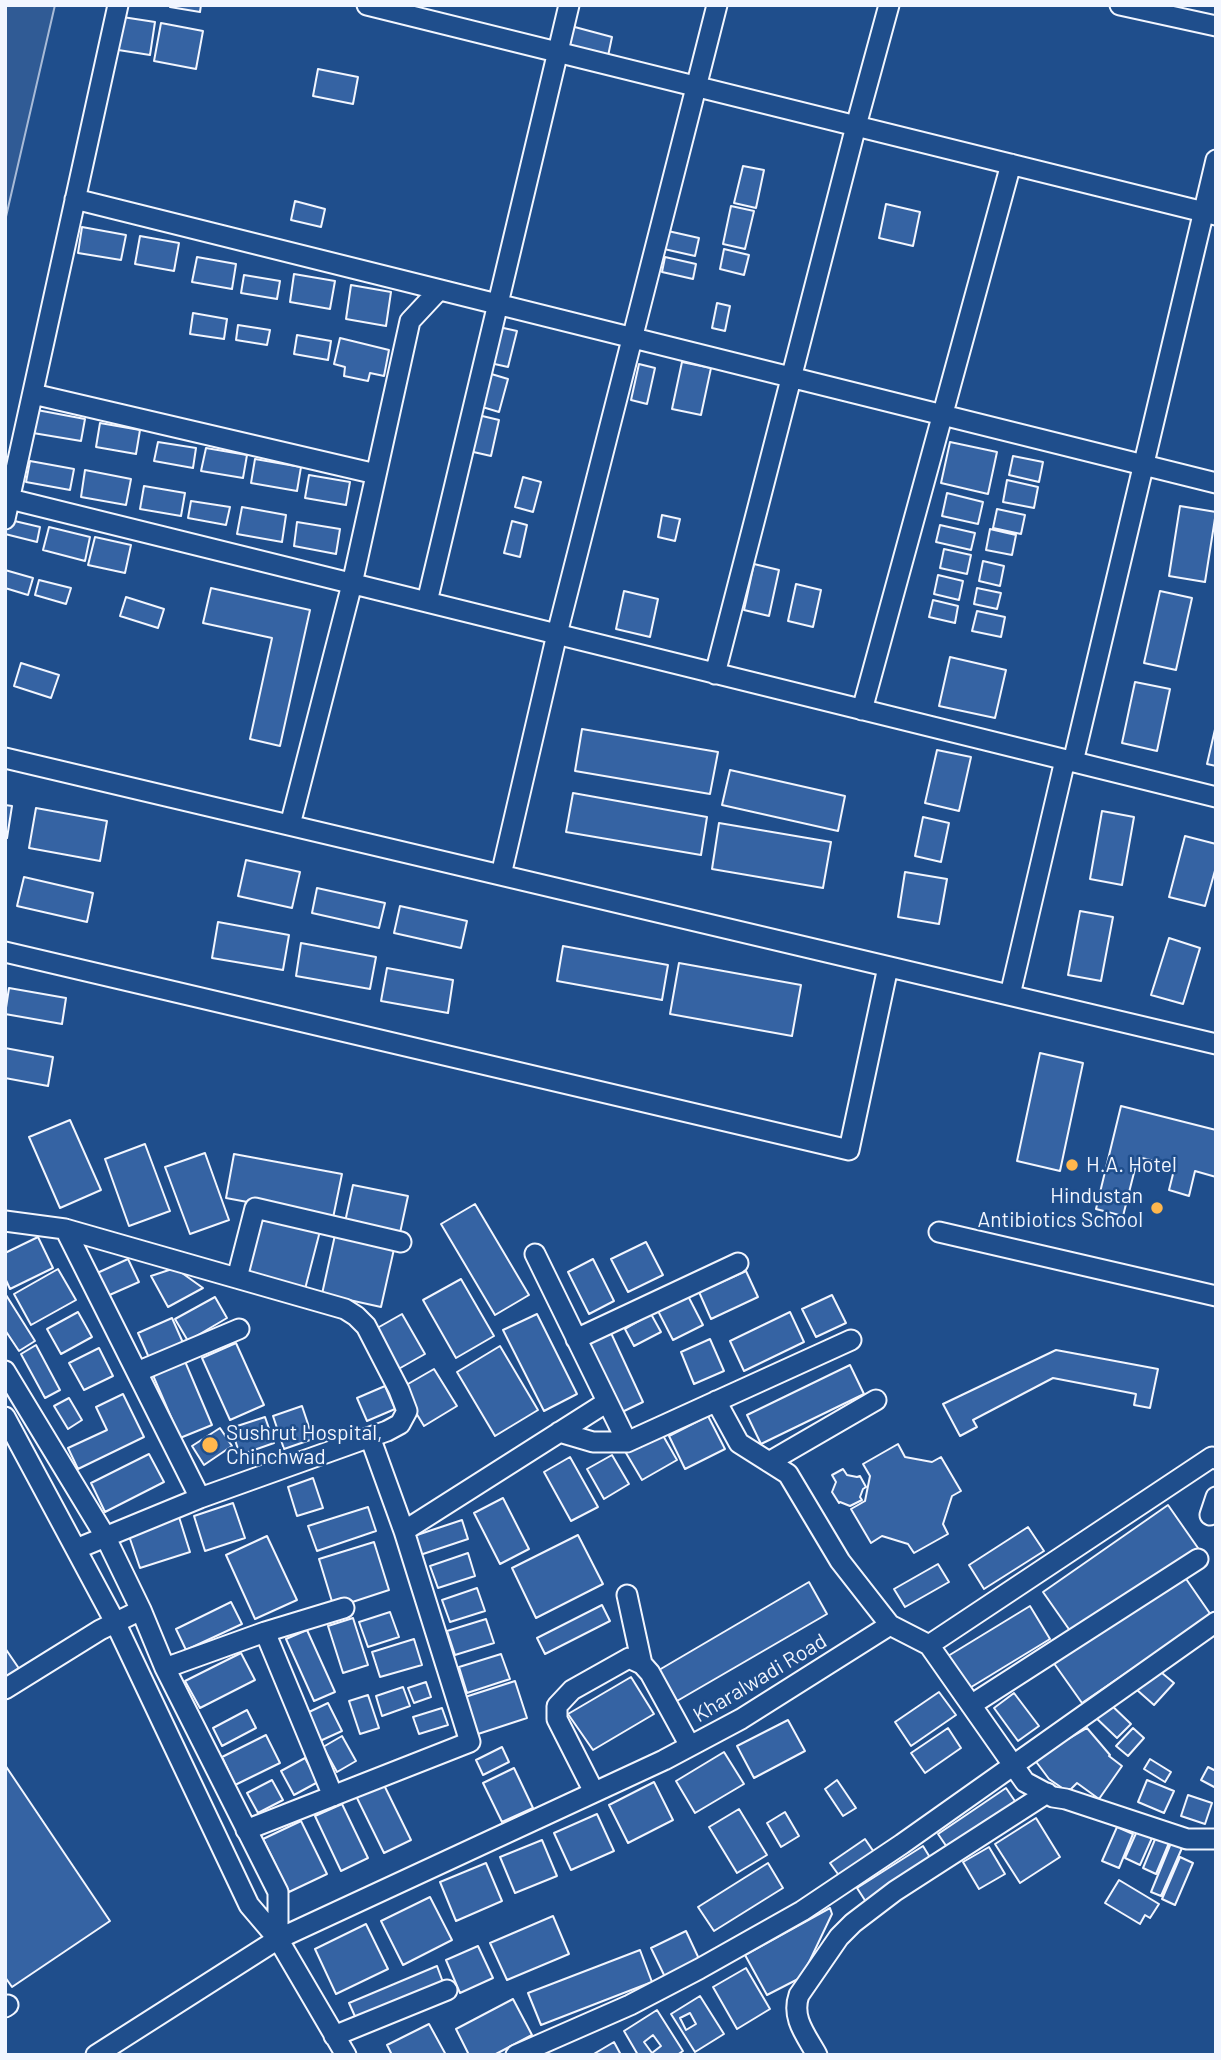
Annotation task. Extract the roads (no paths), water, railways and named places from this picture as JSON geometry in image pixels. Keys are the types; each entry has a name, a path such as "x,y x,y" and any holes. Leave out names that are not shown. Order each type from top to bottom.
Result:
{"street":[{"path":"5,519 118,5"},
{"path":"367,5 400,9 558,52 1209,213"},
{"path":"427,602 569,5"},
{"path":"501,875 557,635 718,5"},
{"path":"715,674 889,5"},
{"path":"1120,5 1216,26"},
{"path":"1010,995 1209,213 1216,160"},
{"path":"862,710 1011,164"},
{"path":"75,200 1216,483"},
{"path":"290,825 352,584 410,321 439,290"},
{"path":"33,394 376,474"},
{"path":"10,499 1216,797"},
{"path":"5,758 1216,1044"},
{"path":"5,952 849,1150 888,967"},
{"path":"237,1278 255,1208 401,1242"},
{"path":"5,1221 65,1229 334,1305 356,1316 366,1326 407,1411 400,1424 370,1437 200,1498 76,1549"},
{"path":"65,1229 200,1498"},
{"path":"939,1232 1216,1296"},
{"path":"535,1254 626,1442"},
{"path":"576,1339 738,1264"},
{"path":"137,1372 239,1329"},
{"path":"559,1432 593,1442 626,1442 851,1340"},
{"path":"5,1371 105,1536 141,1610 165,1668 278,1892 278,1939"},
{"path":"769,1462 876,1400"},
{"path":"716,1401 739,1443 788,1474 840,1561 890,1625 929,1645 1025,1782 1047,1793 1187,1839 1216,1839"},
{"path":"404,1531 607,1402"},
{"path":"5,1417 115,1622 249,1905 278,1939 346,2055"},
{"path":"246,1830 470,1742 404,1531 370,1437"},
{"path":"929,1645 1214,1458"},
{"path":"971,1705 1198,1559"},
{"path":"627,1595 642,1664"},
{"path":"165,1668 265,1632 344,1608"},
{"path":"5,1689 115,1622 141,1610"},
{"path":"516,2055 630,2004 802,1911 893,1851 1216,1622"},
{"name":"Kharalwadi Road","path":"96,2055 278,1939 690,1746 741,1719 890,1625"},
{"path":"265,1632 333,1796"},
{"path":"594,1792 557,1719 557,1706 572,1690 629,1658 642,1664 650,1673 690,1746"},
{"path":"814,2054 801,2028 795,2006 799,1995 839,1937 895,1891 1047,1793"},
{"path":"334,2036 447,1990"}],"place":[{"name":"H.A. Hotel","path":"1072,1165"},
{"name":"Hindustan Antibiotics School","path":"1157,1208"},
{"name":"Sushrut Hospital, Chinchwad","path":"210,1445"}]}
